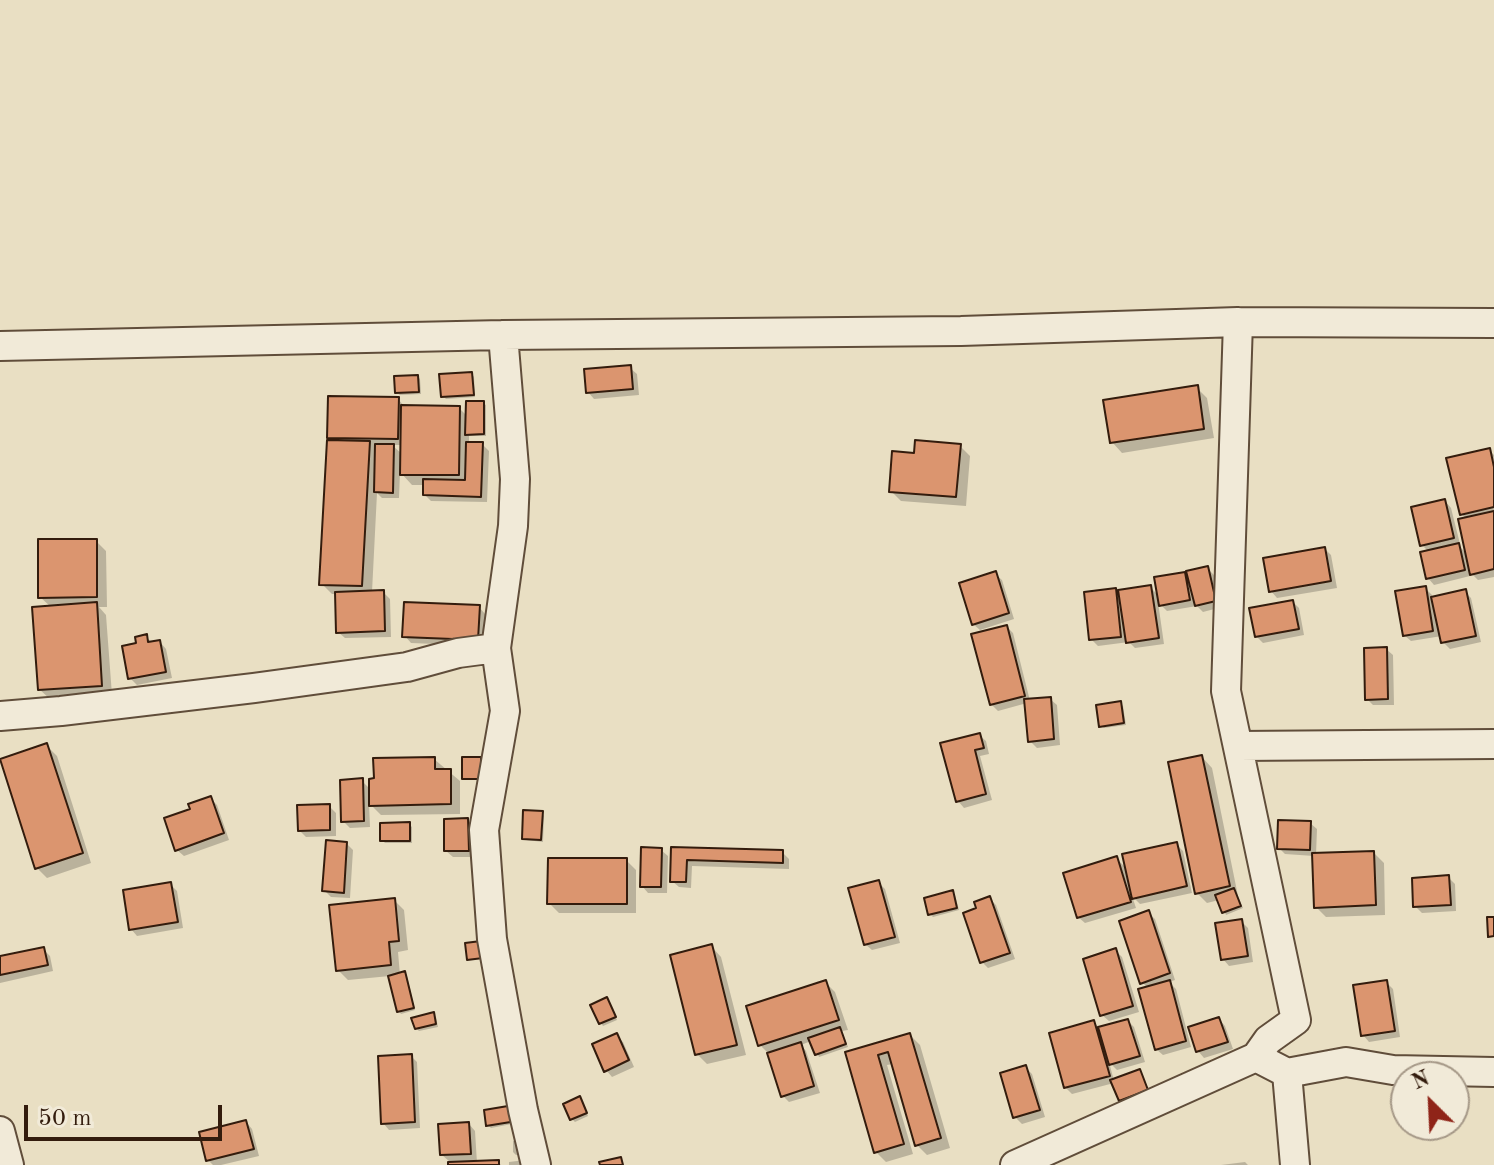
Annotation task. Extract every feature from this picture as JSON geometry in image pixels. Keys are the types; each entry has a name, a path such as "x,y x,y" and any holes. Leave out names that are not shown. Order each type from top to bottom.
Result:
{"street":[{"path":"1015,1165 1256,1057 1268,1040 1296,1020 1226,691 1238,322"},
{"path":"0,346 503,335 961,331 1238,322 1494,323"},
{"path":"503,335 515,479 513,526 496,648 505,711 484,830 492,939 536,1165"},
{"path":"0,716 254,688 407,667 458,653 496,648"},
{"path":"1239,746 1494,744"},
{"path":"1256,1057 1287,1073 1346,1062 1393,1070 1494,1072"},
{"path":"1287,1073 1295,1165"},
{"path":"0,1131 9,1165"}],"building":[{"path":"631,365 633,389 586,393 584,369"},
{"path":"472,372 474,395 441,397 439,374"},
{"path":"418,375 419,392 395,393 394,376"},
{"path":"1198,385 1204,429 1110,443 1103,400"},
{"path":"328,396 399,397 398,439 327,438"},
{"path":"466,401 484,401 484,434 465,435"},
{"path":"401,405 460,406 459,475 400,475"},
{"path":"327,440 370,441 362,586 319,585"},
{"path":"915,440 961,444 956,497 889,492 892,451 914,453"},
{"path":"466,442 483,442 481,497 423,495 423,479 465,480"},
{"path":"375,444 394,444 393,493 374,492"},
{"path":"1490,448 1494,467 1494,507 1460,515 1446,458"},
{"path":"1445,499 1454,538 1420,546 1411,507"},
{"path":"1494,511 1494,569 1470,575 1458,519"},
{"path":"38,539 97,539 97,597 38,598"},
{"path":"1459,543 1465,570 1426,579 1420,552"},
{"path":"1325,547 1331,581 1269,592 1263,558"},
{"path":"1208,566 1216,601 1195,606 1186,571"},
{"path":"996,571 1009,613 972,625 959,583"},
{"path":"1185,572 1190,600 1159,606 1154,577"},
{"path":"1151,585 1159,638 1126,643 1118,590"},
{"path":"1426,586 1433,631 1403,636 1395,591"},
{"path":"1116,588 1121,637 1089,640 1084,592"},
{"path":"1466,589 1476,636 1441,643 1431,597"},
{"path":"384,590 385,631 336,633 335,592"},
{"path":"1293,600 1299,629 1255,637 1249,608"},
{"path":"97,602 102,686 38,690 32,607"},
{"path":"404,602 480,605 478,640 402,637"},
{"path":"1007,625 1025,696 990,705 971,634"},
{"path":"147,634 148,642 160,640 166,672 128,679 122,646 136,643 135,637"},
{"path":"1387,647 1388,699 1365,700 1364,648"},
{"path":"1051,697 1054,739 1028,742 1024,699"},
{"path":"1121,701 1124,723 1099,727 1096,705"},
{"path":"980,733 984,748 975,750 986,794 956,802 940,743"},
{"path":"47,743 83,853 35,869 0,759"},
{"path":"1202,755 1230,886 1195,894 1168,762"},
{"path":"435,757 435,769 451,769 451,804 369,806 369,779 374,778 373,758"},
{"path":"462,757 481,757 481,779 462,779"},
{"path":"363,778 364,821 341,822 340,780"},
{"path":"211,796 224,833 175,851 164,818 190,809 188,804"},
{"path":"330,804 330,830 298,831 297,805"},
{"path":"523,810 543,811 541,840 522,839"},
{"path":"468,818 469,851 444,851 444,819"},
{"path":"1278,820 1311,821 1310,850 1277,849"},
{"path":"410,822 410,841 380,841 380,823"},
{"path":"326,840 347,842 344,893 322,891"},
{"path":"1177,842 1187,886 1132,899 1122,854"},
{"path":"641,847 662,848 661,887 640,887"},
{"path":"671,847 783,850 783,863 687,860 686,882 670,882"},
{"path":"1374,851 1376,905 1314,908 1312,853"},
{"path":"1117,856 1131,902 1077,918 1063,873"},
{"path":"548,858 627,858 627,904 547,904"},
{"path":"1449,875 1451,905 1413,907 1412,878"},
{"path":"879,880 895,937 864,945 848,888"},
{"path":"171,882 178,922 129,930 123,890"},
{"path":"1234,888 1241,906 1222,913 1215,895"},
{"path":"953,890 957,908 928,915 924,898"},
{"path":"990,896 1010,953 980,963 963,913 976,908 974,902"},
{"path":"395,898 399,941 389,942 391,965 336,971 329,905"},
{"path":"1149,910 1170,973 1140,984 1119,921"},
{"path":"1487,917 1494,917 1494,936 1488,937"},
{"path":"1242,919 1248,956 1221,960 1215,923"},
{"path":"481,941 483,958 467,960 465,943"},
{"path":"712,944 737,1045 695,1055 670,955"},
{"path":"44,947 48,965 0,975 0,956"},
{"path":"1116,948 1133,1006 1100,1016 1083,959"},
{"path":"405,971 414,1008 397,1012 388,976"},
{"path":"826,980 839,1020 758,1046 746,1006"},
{"path":"1170,980 1186,1041 1155,1050 1138,989"},
{"path":"1387,980 1395,1031 1361,1036 1353,985"},
{"path":"607,997 616,1017 599,1024 590,1005"},
{"path":"434,1012 436,1024 415,1029 411,1018"},
{"path":"1219,1017 1228,1042 1196,1052 1188,1027"},
{"path":"1128,1019 1140,1056 1109,1065 1098,1027"},
{"path":"1094,1020 1110,1076 1064,1088 1049,1033"},
{"path":"840,1027 846,1044 815,1055 808,1038"},
{"path":"617,1033 629,1060 604,1072 592,1044"},
{"path":"910,1033 941,1138 915,1146 888,1052 878,1055 904,1144 874,1153 845,1052"},
{"path":"801,1042 814,1086 781,1097 767,1053"},
{"path":"412,1054 415,1122 381,1124 378,1056"},
{"path":"1026,1065 1040,1110 1013,1118 1000,1073"},
{"path":"1140,1069 1148,1090 1119,1101 1110,1080"},
{"path":"580,1096 587,1113 570,1120 563,1104"},
{"path":"526,1103 529,1119 486,1126 484,1110"},
{"path":"246,1120 254,1149 206,1161 199,1132"},
{"path":"469,1122 471,1154 440,1155 438,1124"},
{"path":"621,1157 623,1165 600,1165 599,1162"},
{"path":"499,1160 499,1165 448,1165 448,1162"}]}
